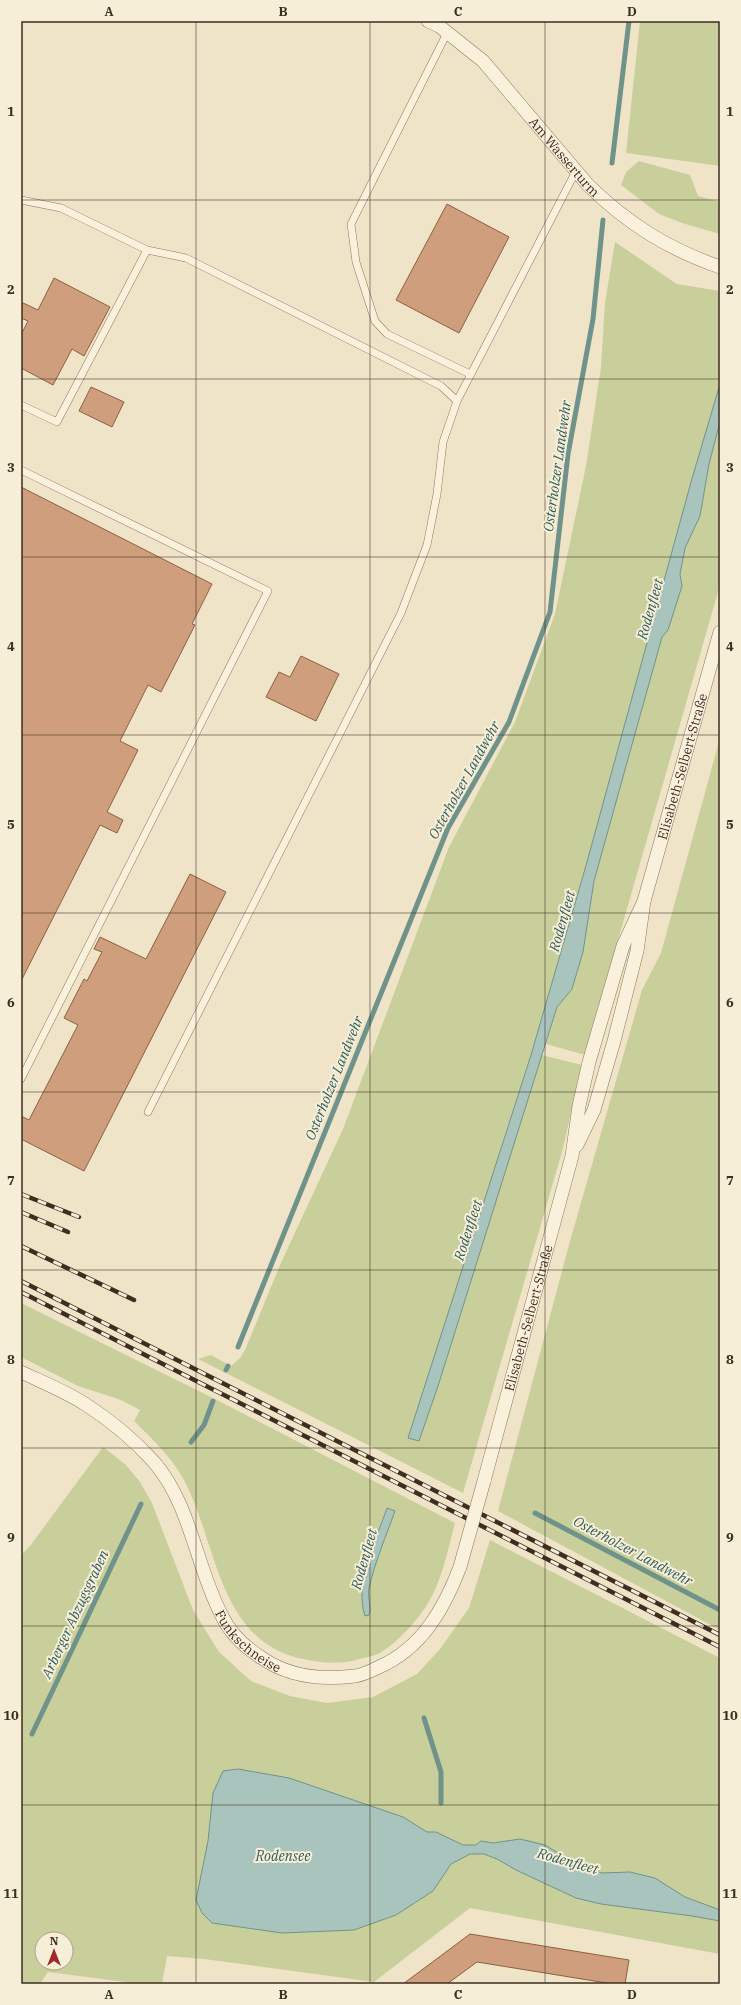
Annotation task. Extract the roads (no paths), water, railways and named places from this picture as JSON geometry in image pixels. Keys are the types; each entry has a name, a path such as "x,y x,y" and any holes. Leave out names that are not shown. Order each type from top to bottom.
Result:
{"street":[{"name":"Am Wasserturm","path":"428,21 447,33 483,61 576,171 603,200 657,240 688,256 720,267"},
{"name":"Elisabeth-Selbert-Straße","path":"572,1156 594,1110 610,1054 637,951 644,900 720,632"},
{"name":"Elisabeth-Selbert-Straße","path":"484,1480 572,1156 579,1106 589,1062 623,946 644,900"},
{"name":"Funkschneise","path":"21,1372 84,1403 126,1434 155,1463 180,1506 221,1616 248,1649 272,1665 303,1676 333,1679 360,1675 390,1663 408,1650 425,1633 450,1592 460,1567 484,1480"}],"lane":[{"path":"447,33 351,224 356,262 375,320 387,334 470,374"},
{"path":"148,1112 401,613 427,545 437,494 443,442 458,401 470,374 576,171"},
{"path":"21,200 61,208 147,250 186,258 441,386 458,401"},
{"path":"21,405 57,422 147,250"},
{"path":"21,470 268,591 21,1079"}],"water":[{"path":"720,384 720,422 709,464 700,516 685,548 680,574 682,586 668,630 662,637 594,881 583,952 572,989 557,1007 438,1386 419,1441 408,1438 531,1055 587,862 691,482"},
{"path":"387,1508 395,1511 371,1578 369,1591 370,1612 369,1615 365,1616 362,1603 364,1576 372,1548"},
{"name":"Rodensee","path":"238,1769 289,1778 403,1817 427,1832 436,1832 463,1845 476,1845 481,1841 493,1843 520,1839 545,1845 579,1866 602,1873 630,1872 655,1878 685,1897 720,1910 720,1921 601,1904 576,1898 516,1870 497,1859 484,1854 470,1854 451,1864 433,1891 396,1915 354,1930 282,1933 212,1923 202,1913 196,1900 208,1841 213,1793 223,1771"}],"waterway":[{"name":"Osterholzer Landwehr","path":"612,163 629,21"},
{"name":"Osterholzer Landwehr","path":"238,1347 448,828 509,722 550,612 568,454 593,319 603,220"},
{"name":"Arberger Abzugsgraben","path":"226,1370 228,1366"},
{"name":"Arberger Abzugsgraben","path":"191,1442 204,1425 213,1401"},
{"name":"Arberger Abzugsgraben","path":"32,1734 141,1504"},
{"name":"Osterholzer Landwehr","path":"535,1513 720,1610"},
{"name":"Rodenfleet","path":"424,1718 441,1772 441,1803"}],"railway":[{"path":"21,1194 79,1217"},
{"path":"21,1212 68,1232"},
{"path":"21,1246 134,1300"},
{"path":"21,1281 720,1635"},
{"path":"21,1292 720,1647"}]}
